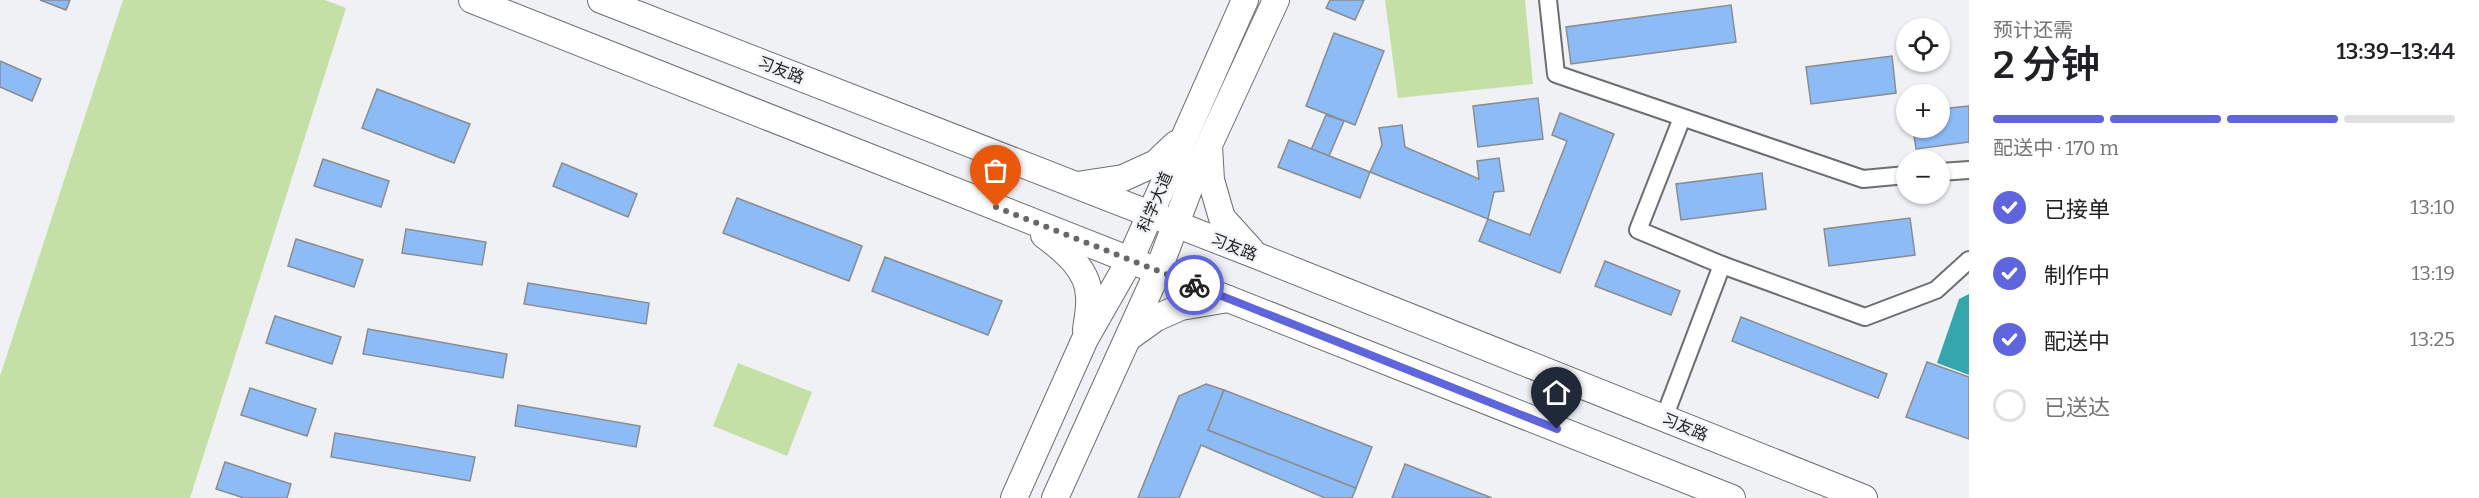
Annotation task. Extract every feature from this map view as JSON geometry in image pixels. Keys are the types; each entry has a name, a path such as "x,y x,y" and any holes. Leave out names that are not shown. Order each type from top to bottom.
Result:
{"main road":[{"path":"472,0 1732,498"},
{"name":"习友路","path":"601,0 1150,213 1864,498"},
{"name":"科学大道","path":"1014,498 1084,339 1130,260 1245,0"},
{"name":"科学大道","path":"1055,498 1158,271 1209,144 1275,0"},
{"path":"1077,185 1123,178 1156,164 1183,138"},
{"path":"1209,144 1211,180 1222,218 1255,255"},
{"path":"1017,215 1068,252 1086,281 1089,297 1084,339"},
{"path":"1127,338 1156,318 1181,307 1228,299"}],"street":[{"path":"1548,0 1556,74 1863,179 1896,176"},
{"path":"1682,118 1638,230 1722,265 1865,317 1936,290 1969,260"},
{"path":"1950,171 1969,170"},
{"path":"1664,418 1722,265"}],"green space":[{"path":"123,0 325,0 346,8 190,498 0,498 0,376"},
{"path":"1385,0 1525,0 1533,84 1398,98"},
{"path":"738,363 812,392 787,456 713,426"}],"water":[{"path":"1969,294 1969,375 1937,363 1959,299"}],"building":[{"path":"40,0 70,0 66,10"},
{"path":"1330,0 1364,0 1355,20 1326,8"},
{"path":"1731,5 1736,42 1571,64 1566,27"},
{"path":"1334,33 1384,51 1355,125 1306,106"},
{"path":"1892,56 1896,93 1811,104 1806,67"},
{"path":"0,61 41,79 32,101 0,87"},
{"path":"377,89 470,124 454,163 362,128"},
{"path":"1538,98 1543,139 1478,147 1473,106"},
{"path":"1969,106 1969,142 1916,149 1914,138 1950,138 1950,108"},
{"path":"1560,113 1614,134 1560,273 1479,241 1488,219 1530,235 1567,141 1552,135"},
{"path":"1326,115 1344,121 1329,156 1311,150"},
{"path":"1402,125 1405,147 1479,179 1477,161 1499,158 1504,191 1494,192 1488,219 1370,172 1382,145 1379,128"},
{"path":"1289,140 1370,172 1360,198 1278,167"},
{"path":"323,159 389,181 381,207 314,186"},
{"path":"562,163 637,194 628,217 553,186"},
{"path":"1762,173 1766,209 1681,220 1676,184"},
{"path":"737,198 862,246 849,281 723,233"},
{"path":"1910,218 1915,255 1829,266 1824,229"},
{"path":"406,229 486,242 482,265 402,253"},
{"path":"296,239 363,260 354,287 288,266"},
{"path":"885,257 1002,301 988,335 872,291"},
{"path":"1605,261 1680,291 1671,315 1595,286"},
{"path":"528,283 649,303 646,324 524,304"},
{"path":"275,316 341,337 332,364 266,343"},
{"path":"1741,317 1887,374 1878,398 1732,341"},
{"path":"368,329 507,354 503,378 363,354"},
{"path":"1927,362 1969,377 1969,439 1906,417"},
{"path":"1206,384 1224,390 1208,430 1356,488 1352,498 1325,498 1201,445 1179,498 1138,498 1179,396"},
{"path":"250,388 316,409 307,436 241,415"},
{"path":"1224,390 1372,447 1356,488 1208,430"},
{"path":"518,405 640,426 636,447 515,426"},
{"path":"335,433 475,457 470,481 331,457"},
{"path":"225,462 291,484 287,498 244,498 216,489"},
{"path":"1405,464 1492,498 1392,498"}],"way so far":[{"path":"996,207 1194,285"}],"route":[{"path":"1194,285 1557,429"}]}
